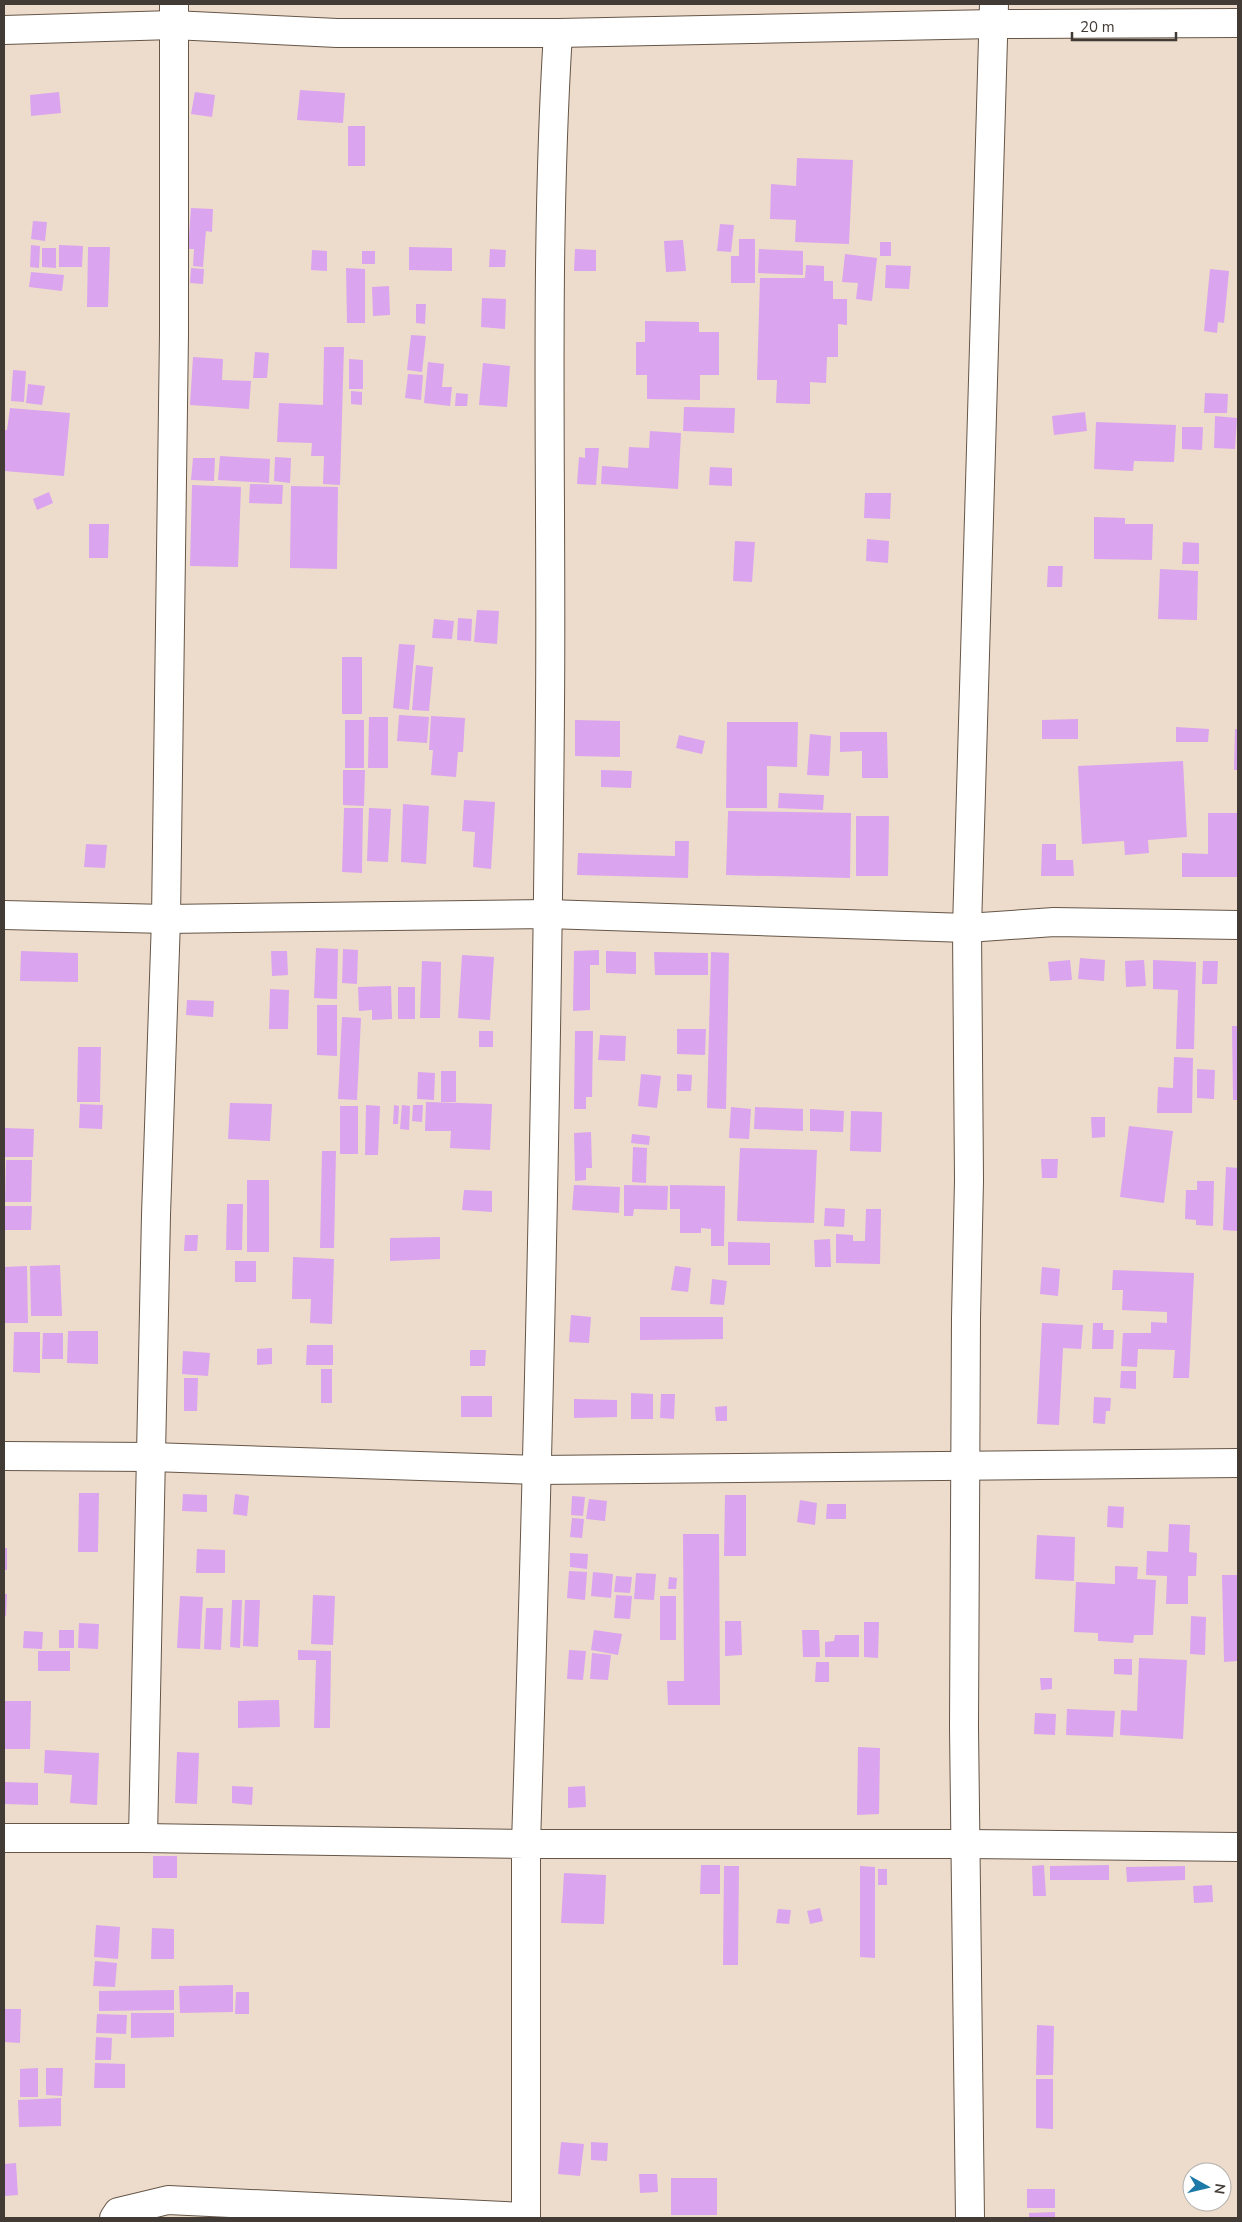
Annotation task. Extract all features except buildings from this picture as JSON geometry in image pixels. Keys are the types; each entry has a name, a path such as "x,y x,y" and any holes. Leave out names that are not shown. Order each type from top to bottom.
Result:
{"street":[{"path":"4,30 174,14 336,33 558,33 994,14 1238,22"},
{"path":"143,1838 156,1205 166,919 174,333 174,14"},
{"path":"970,2218 964,1727 966,1318 969,1180 967,928 994,14"},
{"path":"114,2218 118,2212 168,2200 526,2218 526,1844 538,1470 551,671 549,262 552,133 558,33"},
{"path":"4,916 166,919 548,914 967,928 1054,922 1238,925"},
{"path":"4,1456 151,1457 538,1470 1238,1463"},
{"path":"4,1838 143,1838 526,1844 966,1844 1238,1848"}]}
